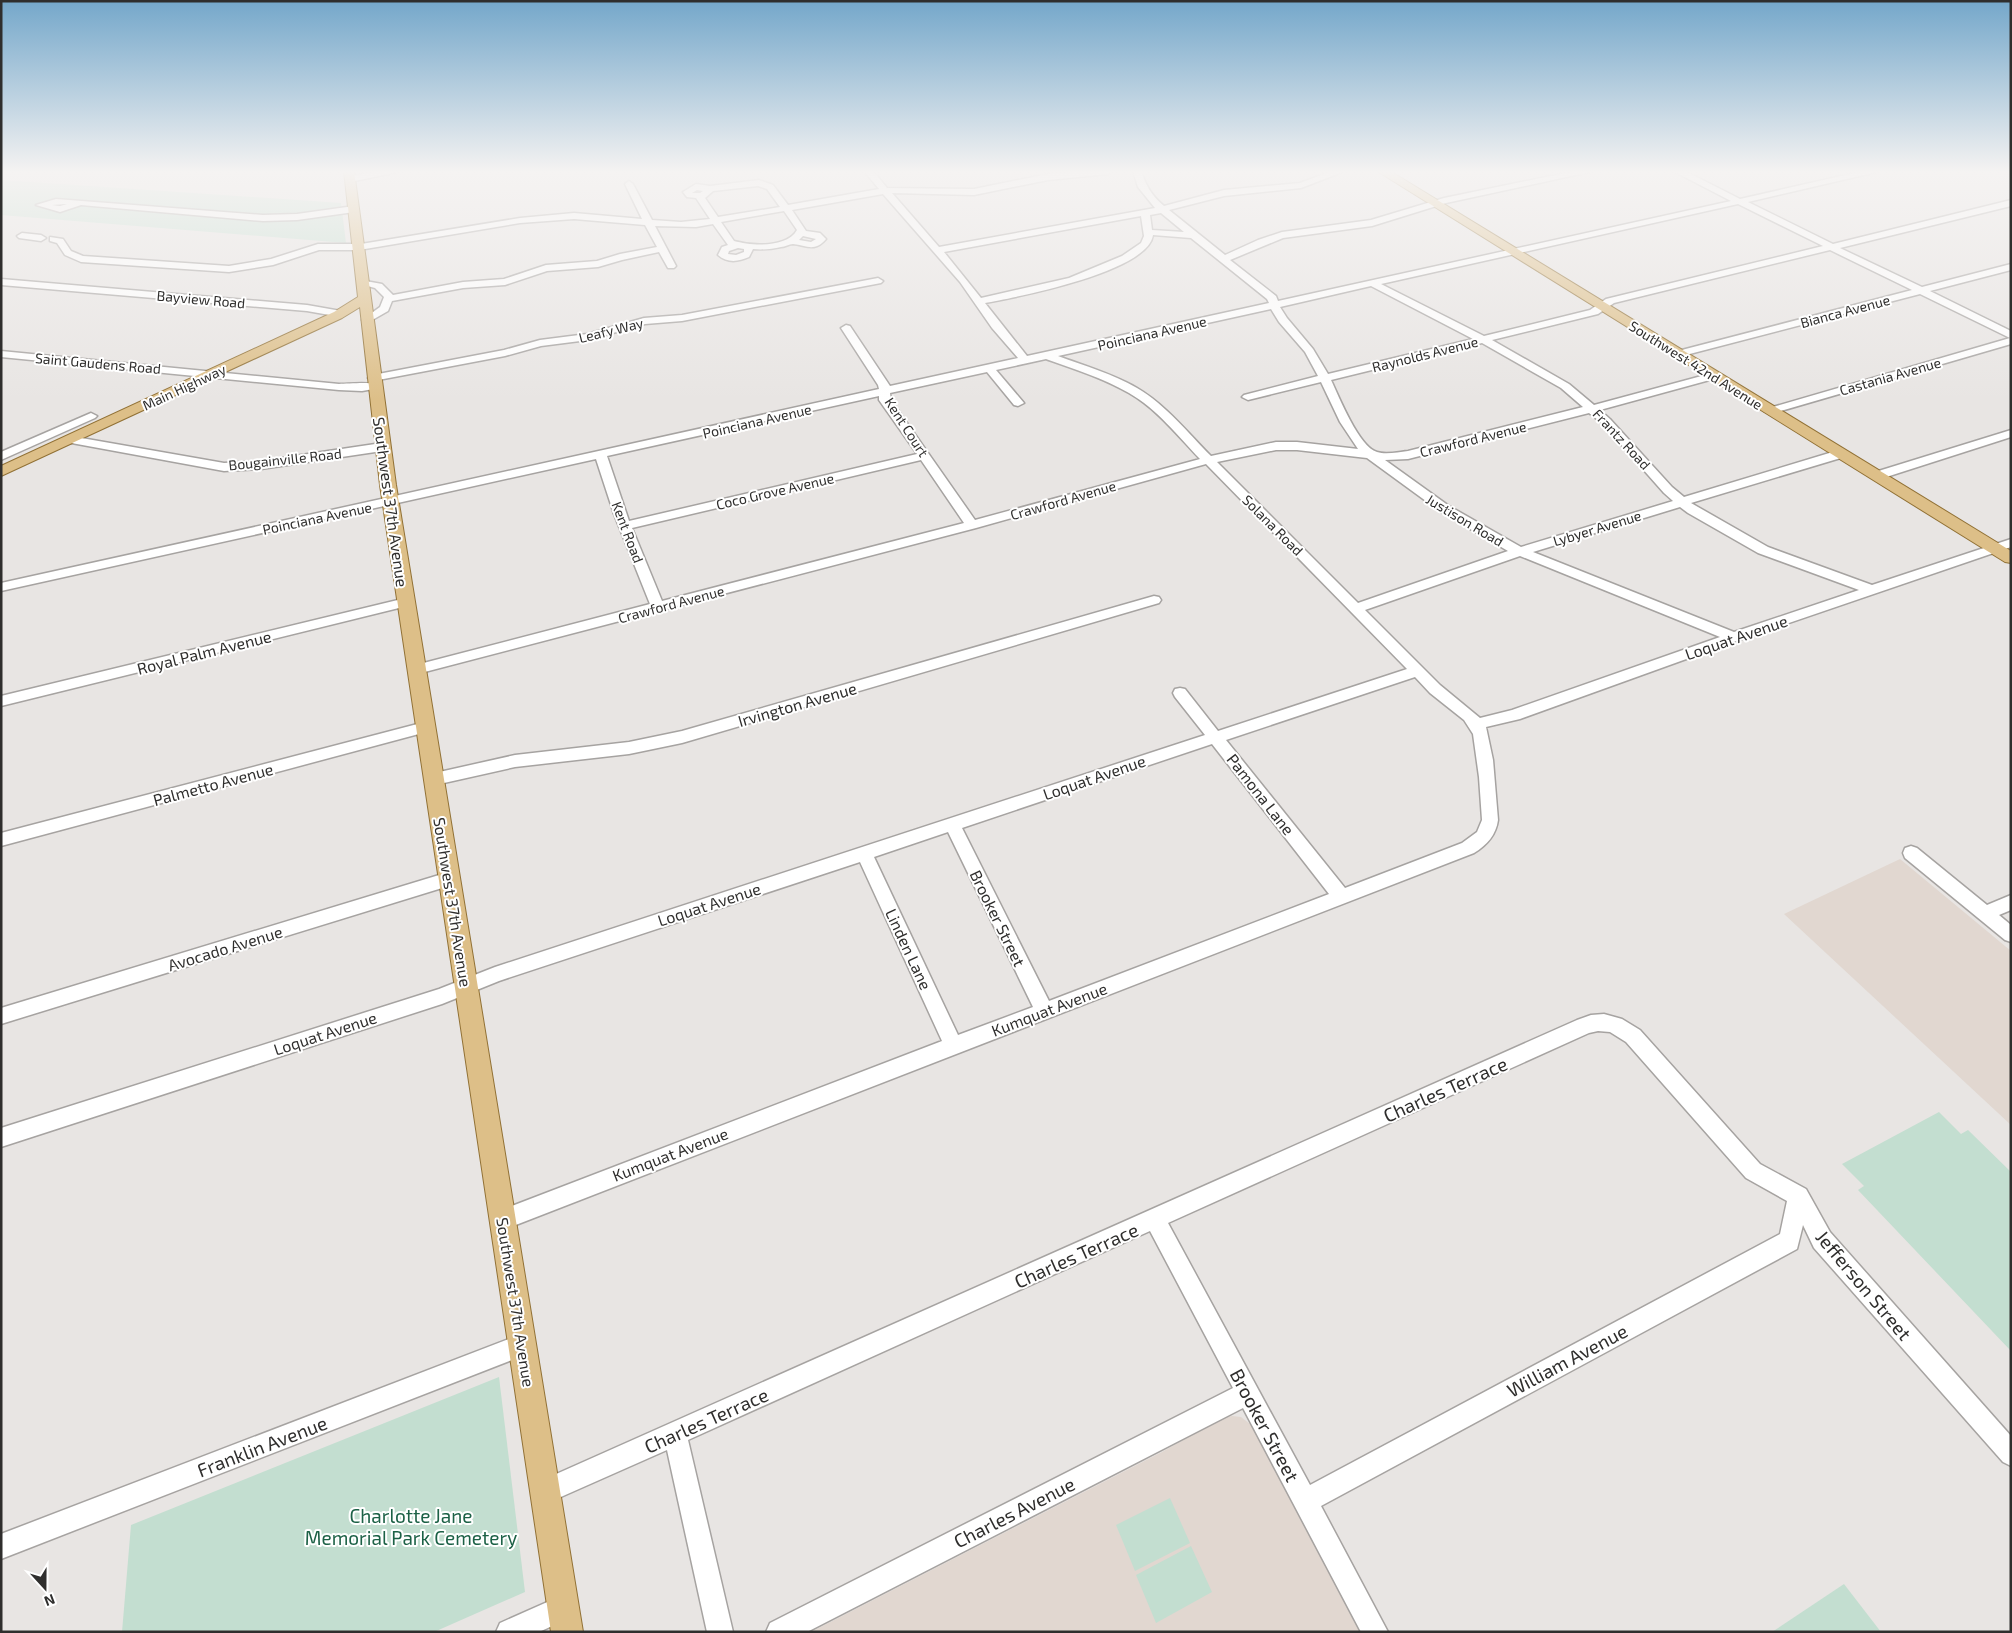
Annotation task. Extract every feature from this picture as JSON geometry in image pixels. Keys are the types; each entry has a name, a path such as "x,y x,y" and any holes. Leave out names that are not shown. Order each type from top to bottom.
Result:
{"main road":[{"name":"Southwest 37th Avenue","path":"359,247 390,502 565,1620"},
{"name":"Southwest 42nd Avenue","path":"1504,247 2011,558"},
{"name":"Main Highway","path":"1,472 341,314 365,298"},
{"path":"341,314 354,312 367,318"}],"street":[{"path":"64,247 68,253 81,259 222,269 242,268 269,263 318,247"},
{"path":"730,247 725,249 722,255 729,258 742,257 748,254 749,248"},
{"path":"746,247 756,247"},
{"path":"935,247 979,301 996,326 1026,361"},
{"path":"938,250 954,247"},
{"path":"979,301 1055,286 1092,274 1142,247"},
{"name":"Justison Road","path":"1209,247 1272,298 1273,306 1280,318 1309,351 1343,418 1370,455 1445,509 1521,551 1734,637"},
{"path":"1224,259 1250,247"},
{"name":"Poinciana Avenue","path":"1,587 601,456 1534,247"},
{"name":"Raynolds Avenue","path":"1248,397 1594,312 1610,301 1829,247"},
{"path":"1830,247 2011,335"},
{"path":"389,299 462,285 505,282 553,266 598,264 620,257 663,249 671,266"},
{"name":"Bianca Avenue","path":"1678,354 2011,267"},
{"name":"Leafy Way","path":"374,382 505,353 540,343 594,336 644,321 689,317 878,281"},
{"name":"Bayview Road","path":"1,282 307,308 341,314"},
{"path":"363,282 380,287 387,293 389,299 382,312 367,318"},
{"name":"Frantz Road","path":"1372,283 1483,339 1548,375 1593,408 1682,502 1725,529 1763,550 1872,590"},
{"name":"Kent Court","path":"846,328 884,385 885,400 972,525"},
{"name":"Castania Avenue","path":"1770,411 2011,341"},
{"name":"Saint Gaudens Road","path":"1,354 339,387 362,388 374,382"},
{"name":"Solana Road","path":"1049,356 1108,378 1134,391 1165,416 1438,692 1476,724"},
{"path":"990,369 1018,403"},
{"name":"Crawford Avenue","path":"416,669 972,525 1260,447 1282,445 1323,448 1389,457 1418,453 1713,376"},
{"path":"1,456 91,416"},
{"path":"1876,476 2011,433"},
{"name":"Bougainville Road","path":"70,440 224,467 261,465 382,447"},
{"name":"Lybyer Avenue","path":"1356,608 1521,551 1840,454"},
{"name":"Kent Road","path":"601,456 658,607"},
{"name":"Coco Grove Avenue","path":"626,526 925,456"},
{"name":"Loquat Avenue","path":"1476,724 1515,715 1734,637 2011,542"},
{"name":"Irvington Avenue","path":"435,780 521,760 629,748 682,737 1154,600"},
{"name":"Royal Palm Avenue","path":"1,701 406,602"},
{"name":"Loquat Avenue","path":"1,1138 466,987 1216,736 1417,671"},
{"name":"Pamona Lane","path":"1180,692 1341,896"},
{"name":"Kumquat Avenue","path":"503,1219 1468,848 1487,833 1490,824 1482,736 1476,724"},
{"name":"Palmetto Avenue","path":"1,840 426,727"},
{"name":"Brooker Street","path":"952,824 1044,1011"},
{"name":"Linden Lane","path":"864,853 953,1045"},
{"path":"1911,853 2011,935"},
{"name":"Avocado Avenue","path":"1,1016 450,879"},
{"path":"1985,914 2011,902"},
{"name":"Charles Terrace","path":"545,1492 1596,1022 1608,1022 1622,1028 1633,1036 1753,1171 1799,1196"},
{"name":"Jefferson Street","path":"1799,1196 1822,1240 2011,1454"},
{"name":"William Avenue","path":"1305,1501 1789,1241 1799,1196"},
{"name":"Brooker Street","path":"1155,1219 1376,1632"},
{"name":"Franklin Avenue","path":"1,1547 522,1344"},
{"name":"Charles Avenue","path":"779,1632 1248,1393"},
{"path":"675,1434 720,1632"},
{"path":"509,1632 565,1620"}],"shaded area":[{"path":"1900,859 2011,951 2011,1125 1784,914"},
{"path":"1241,1417 1254,1427 1361,1632 811,1632 1162,1452 1222,1418"}],"green space":[{"path":"1939,1112 1961,1134 1968,1130 2011,1172 2011,1351 1858,1190 1864,1186 1842,1164"},
{"name":"Charlotte Jane Memorial Park Cemetery","path":"499,1377 525,1592 434,1632 122,1632 131,1525"},
{"path":"1170,1498 1190,1543 1135,1571 1116,1525"},
{"path":"1191,1546 1212,1592 1156,1623 1136,1575"},
{"path":"1844,1584 1881,1632 1772,1632"}]}
